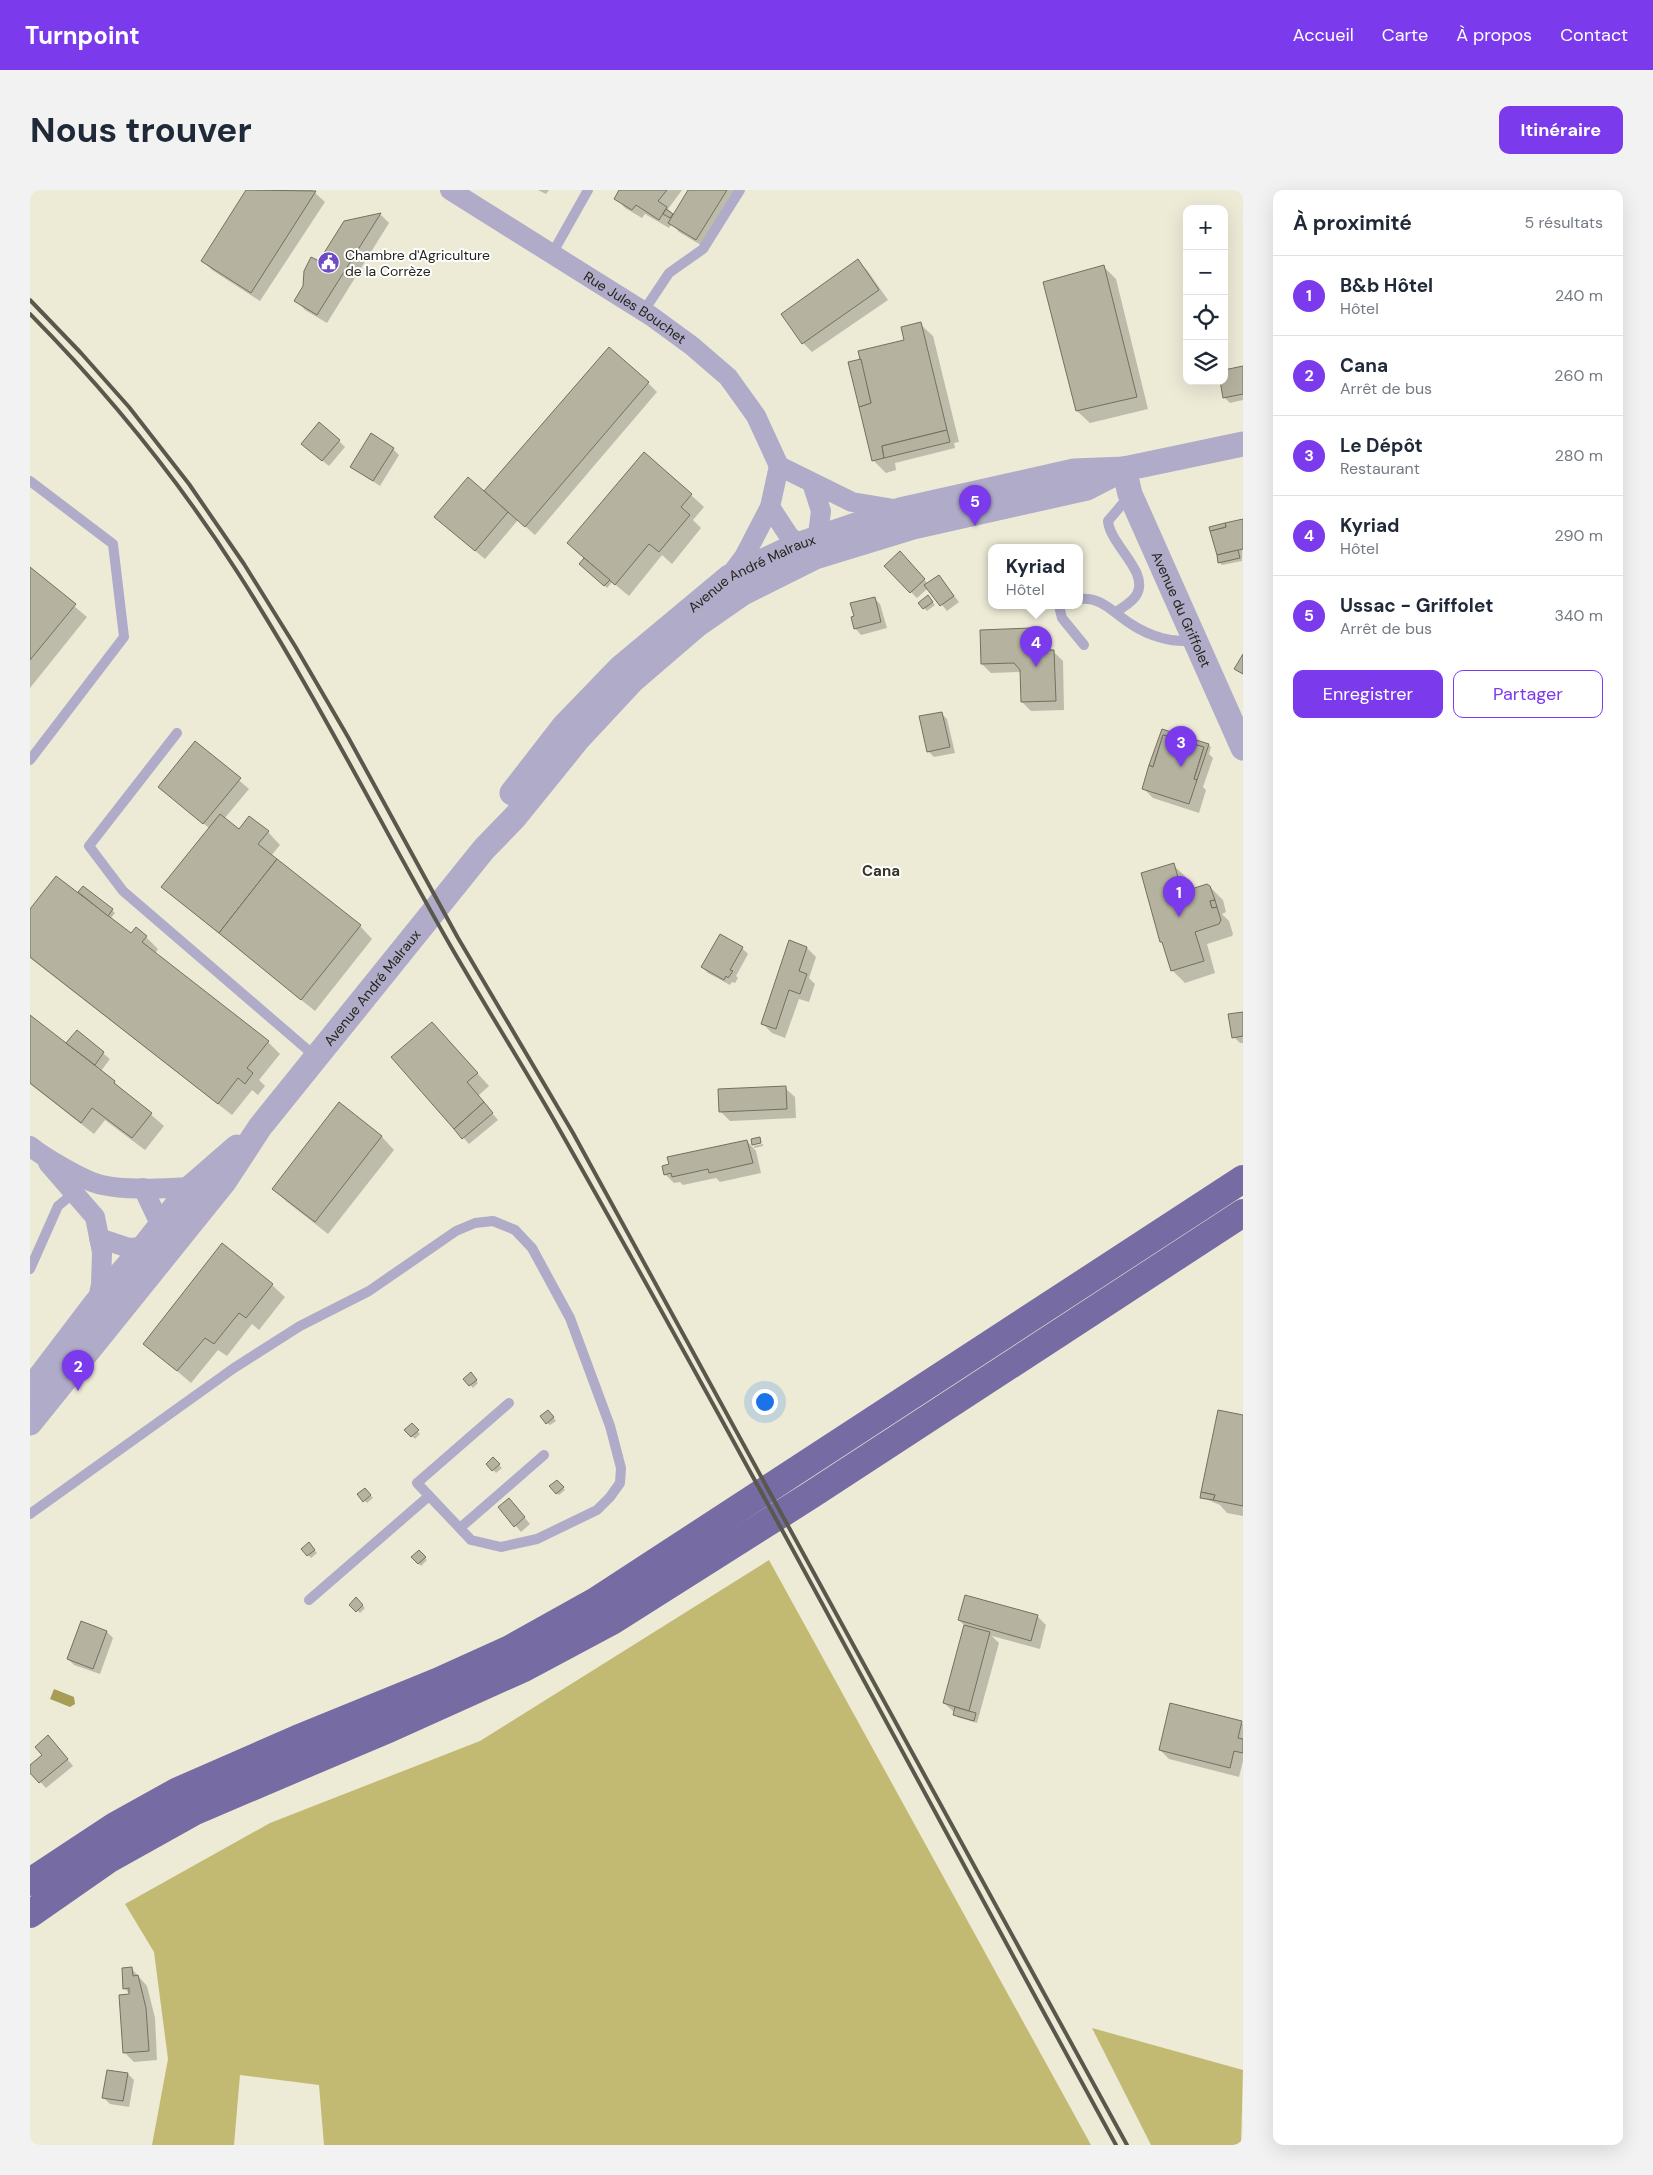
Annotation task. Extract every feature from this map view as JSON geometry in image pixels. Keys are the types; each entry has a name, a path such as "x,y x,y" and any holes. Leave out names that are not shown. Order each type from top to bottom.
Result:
{"highway":[{"path":"30,1882 115,1826 178,1791 437,1682 510,1649 596,1601 1243,1179"},
{"path":"30,1914 109,1858 195,1811 388,1729 524,1668 612,1621 811,1495 1243,1213"}],"street":[{"name":"Rue Jules Bouchet","path":"450,190 644,312 692,346 728,377 756,416 778,466"},
{"name":"Avenue André Malraux","path":"484,849 505,802 564,726 621,667 729,577 900,510 1074,471 1124,469 1243,444"},
{"path":"729,577 744,557 770,507 778,466 852,502 900,510"},
{"name":"Avenue André Malraux","path":"30,1423 224,1182 260,1127 484,849 515,817 578,738 633,680 697,625 810,546 913,527 1087,488 1124,469"},
{"name":"Avenue du Griffolet","path":"1124,469 1130,494 1243,748"},
{"path":"770,507 789,536 810,546 821,511 812,483"},
{"name":"Avenue André Malraux","path":"104,1331 126,1288 191,1187 260,1127"},
{"path":"36,1151 80,1185 95,1217 102,1252 101,1285 96,1304"},
{"path":"80,1185 99,1184 128,1189 191,1187"},
{"path":"99,1238 129,1248 156,1239 143,1188"},
{"name":"Avenue André Malraux","path":"30,1390 96,1304 156,1239 198,1214"}],"lane":[{"path":"552,254 588,190"},
{"path":"644,312 670,273 703,249 740,190"},
{"path":"30,481 113,544 124,637 30,760"},
{"path":"1116,612 1137,594 1139,584 1136,571 1109,530 1108,521 1130,494"},
{"path":"1083,599 1089,598 1104,603 1131,624 1149,634 1183,642 1196,640"},
{"path":"1059,609 1062,618 1084,645"},
{"path":"177,734 89,846 123,891 316,1057"},
{"path":"30,1270 58,1206 80,1185"},
{"path":"30,1514 234,1368 300,1326 369,1291 456,1231 475,1223 494,1220 515,1230 532,1248 570,1318 610,1426 621,1468 620,1483 597,1510 537,1538 501,1548 470,1540 417,1482 509,1403"},
{"path":"460,1528 544,1455"},
{"path":"309,1600 429,1496"}],"shaded area":[{"path":"769,1560 1091,2145 324,2145 319,2085 240,2075 234,2145 152,2145 168,2059 154,1952 125,1904 270,1823 480,1741"},
{"path":"54,1689 74,1697 75,1704 70,1707 50,1699"},
{"path":"1092,2028 1243,2070 1241,2145 1151,2145"}],"building":[{"path":"246,190 316,191 251,293 201,261"},
{"path":"619,190 667,190 658,201 667,207 659,220 636,205 632,210 614,199"},
{"path":"688,190 727,190 696,240 668,223"},
{"path":"666,209 673,214 670,218 663,214"},
{"name":"Chambre d'Agriculture de la Corrèze","path":"381,213 317,315 294,301 303,286 304,271 311,257 319,261 344,221"},
{"path":"858,259 879,290 802,344 781,314"},
{"path":"1104,265 1137,397 1076,411 1043,282"},
{"path":"921,322 947,430 882,446 884,458 872,461 859,407 871,403 858,351 904,340 901,327"},
{"path":"609,347 649,382 525,527 484,491"},
{"path":"861,359 871,403 859,407 848,362"},
{"path":"1243,366 1243,394 1223,398 1221,385 1228,385 1228,369"},
{"path":"319,422 340,440 322,461 301,444"},
{"path":"947,430 950,442 884,458 882,446"},
{"path":"371,433 394,448 373,481 350,467"},
{"path":"644,452 692,494 681,507 690,515 659,552 649,544 615,585 567,543"},
{"path":"468,477 508,512 475,551 434,517"},
{"path":"1243,519 1243,549 1217,555 1210,531 1226,527 1225,523"},
{"path":"1225,523 1226,527 1210,531 1209,527"},
{"path":"1238,550 1240,558 1218,563 1217,555"},
{"path":"900,551 925,579 910,593 884,566"},
{"path":"584,558 610,580 604,586 579,564"},
{"path":"30,567 76,604 30,660"},
{"path":"939,575 954,596 940,606 924,585"},
{"path":"928,595 933,602 923,609 918,603"},
{"path":"875,597 881,622 854,629 851,617 854,616 850,603"},
{"path":"1031,628 1034,635 1037,632 1050,644 1047,648 1049,650 1054,650 1056,701 1021,702 1020,670 1014,663 981,664 980,630"},
{"path":"1243,654 1243,674 1234,669"},
{"path":"942,712 950,747 927,752 919,716"},
{"path":"1162,729 1181,735 1180,740 1163,735 1153,767 1149,765"},
{"path":"1163,735 1180,740 1181,735 1190,738 1188,742 1204,747 1194,779 1197,780 1189,804 1142,789 1149,765 1153,767"},
{"path":"1190,738 1209,744 1197,780 1194,779 1204,747 1188,742"},
{"path":"195,741 241,778 203,824 158,787"},
{"path":"220,814 239,829 249,816 269,831 258,844 277,859 219,933 161,887"},
{"path":"277,859 361,925 301,1000 219,933"},
{"path":"1174,863 1182,892 1207,884 1210,886 1215,900 1210,901 1212,908 1217,907 1221,920 1219,924 1195,932 1204,961 1171,971 1162,942 1160,942 1141,873"},
{"path":"56,876 131,933 136,927 147,936 142,942 269,1041 247,1068 253,1073 245,1084 238,1078 218,1104 30,957 30,909"},
{"path":"83,886 113,909 108,916 78,892"},
{"path":"1215,900 1217,907 1212,908 1210,901"},
{"path":"720,934 743,947 730,970 733,971 724,980 701,967"},
{"path":"789,940 807,947 799,971 807,974 800,994 789,990 776,1029 761,1024"},
{"path":"1243,1012 1243,1036 1232,1038 1228,1014"},
{"path":"30,1015 115,1081 114,1083 152,1113 132,1138 92,1108 81,1123 30,1083"},
{"path":"432,1022 478,1073 467,1082 484,1102 454,1129 391,1057"},
{"path":"77,1030 104,1052 95,1065 66,1043"},
{"path":"786,1086 787,1109 719,1112 718,1089"},
{"path":"339,1102 382,1136 315,1222 272,1189"},
{"path":"484,1102 493,1113 462,1139 454,1129"},
{"path":"760,1137 761,1143 752,1145 751,1139"},
{"path":"747,1140 753,1163 709,1173 708,1169 672,1177 671,1173 664,1175 662,1166 669,1164 667,1157"},
{"path":"222,1243 273,1284 246,1318 239,1313 214,1344 205,1338 177,1371 143,1344"},
{"path":"471,1372 477,1380 469,1386 463,1379"},
{"path":"548,1410 554,1417 546,1424 540,1416"},
{"path":"1218,1410 1243,1415 1243,1506 1213,1500 1215,1495 1201,1492"},
{"path":"412,1423 419,1430 411,1437 404,1430"},
{"path":"493,1457 500,1464 492,1471 486,1464"},
{"path":"557,1480 564,1487 556,1494 549,1486"},
{"path":"365,1488 371,1495 363,1502 357,1494"},
{"path":"1201,1492 1215,1495 1213,1500 1200,1498"},
{"path":"509,1498 525,1517 514,1527 498,1507"},
{"path":"309,1542 315,1550 307,1556 301,1549"},
{"path":"419,1550 426,1557 418,1564 411,1557"},
{"path":"965,1595 1038,1615 1031,1641 958,1620"},
{"path":"356,1597 363,1605 356,1612 349,1605"},
{"path":"81,1621 107,1631 93,1669 67,1659"},
{"path":"964,1625 990,1632 969,1711 943,1703"},
{"path":"1170,1703 1242,1721 1238,1738 1243,1739 1243,1753 1234,1751 1230,1768 1159,1750"},
{"path":"955,1707 976,1713 974,1721 953,1715"},
{"path":"48,1735 68,1759 39,1783 30,1773 30,1765 42,1755 35,1747"},
{"path":"132,1967 133,1976 138,1975 146,2008 149,2051 123,2053 119,1995 129,1994 129,1988 123,1989 122,1968"},
{"path":"107,2070 128,2073 123,2101 102,2098"}],"railway":[{"path":"30,300 129,407 189,484 244,564 295,646 348,737 458,938 573,1133 1127,2145"},
{"path":"30,314 114,406 191,504 238,573 294,664 450,945 554,1120 626,1247 1116,2145"}],"place":[{"name":"Chambre d'Agriculture de la Corrèze","path":"329,263"},
{"name":"Ussac - Griffolet","path":"975,526"},
{"name":"Kyriad","path":"1036,667"},
{"name":"Le Dépôt","path":"1181,767"},
{"name":"B&b Hôtel","path":"1179,917"},
{"name":"Cana","path":"78,1391"}],"district":[{"name":"Cana","path":"881,871"}]}
